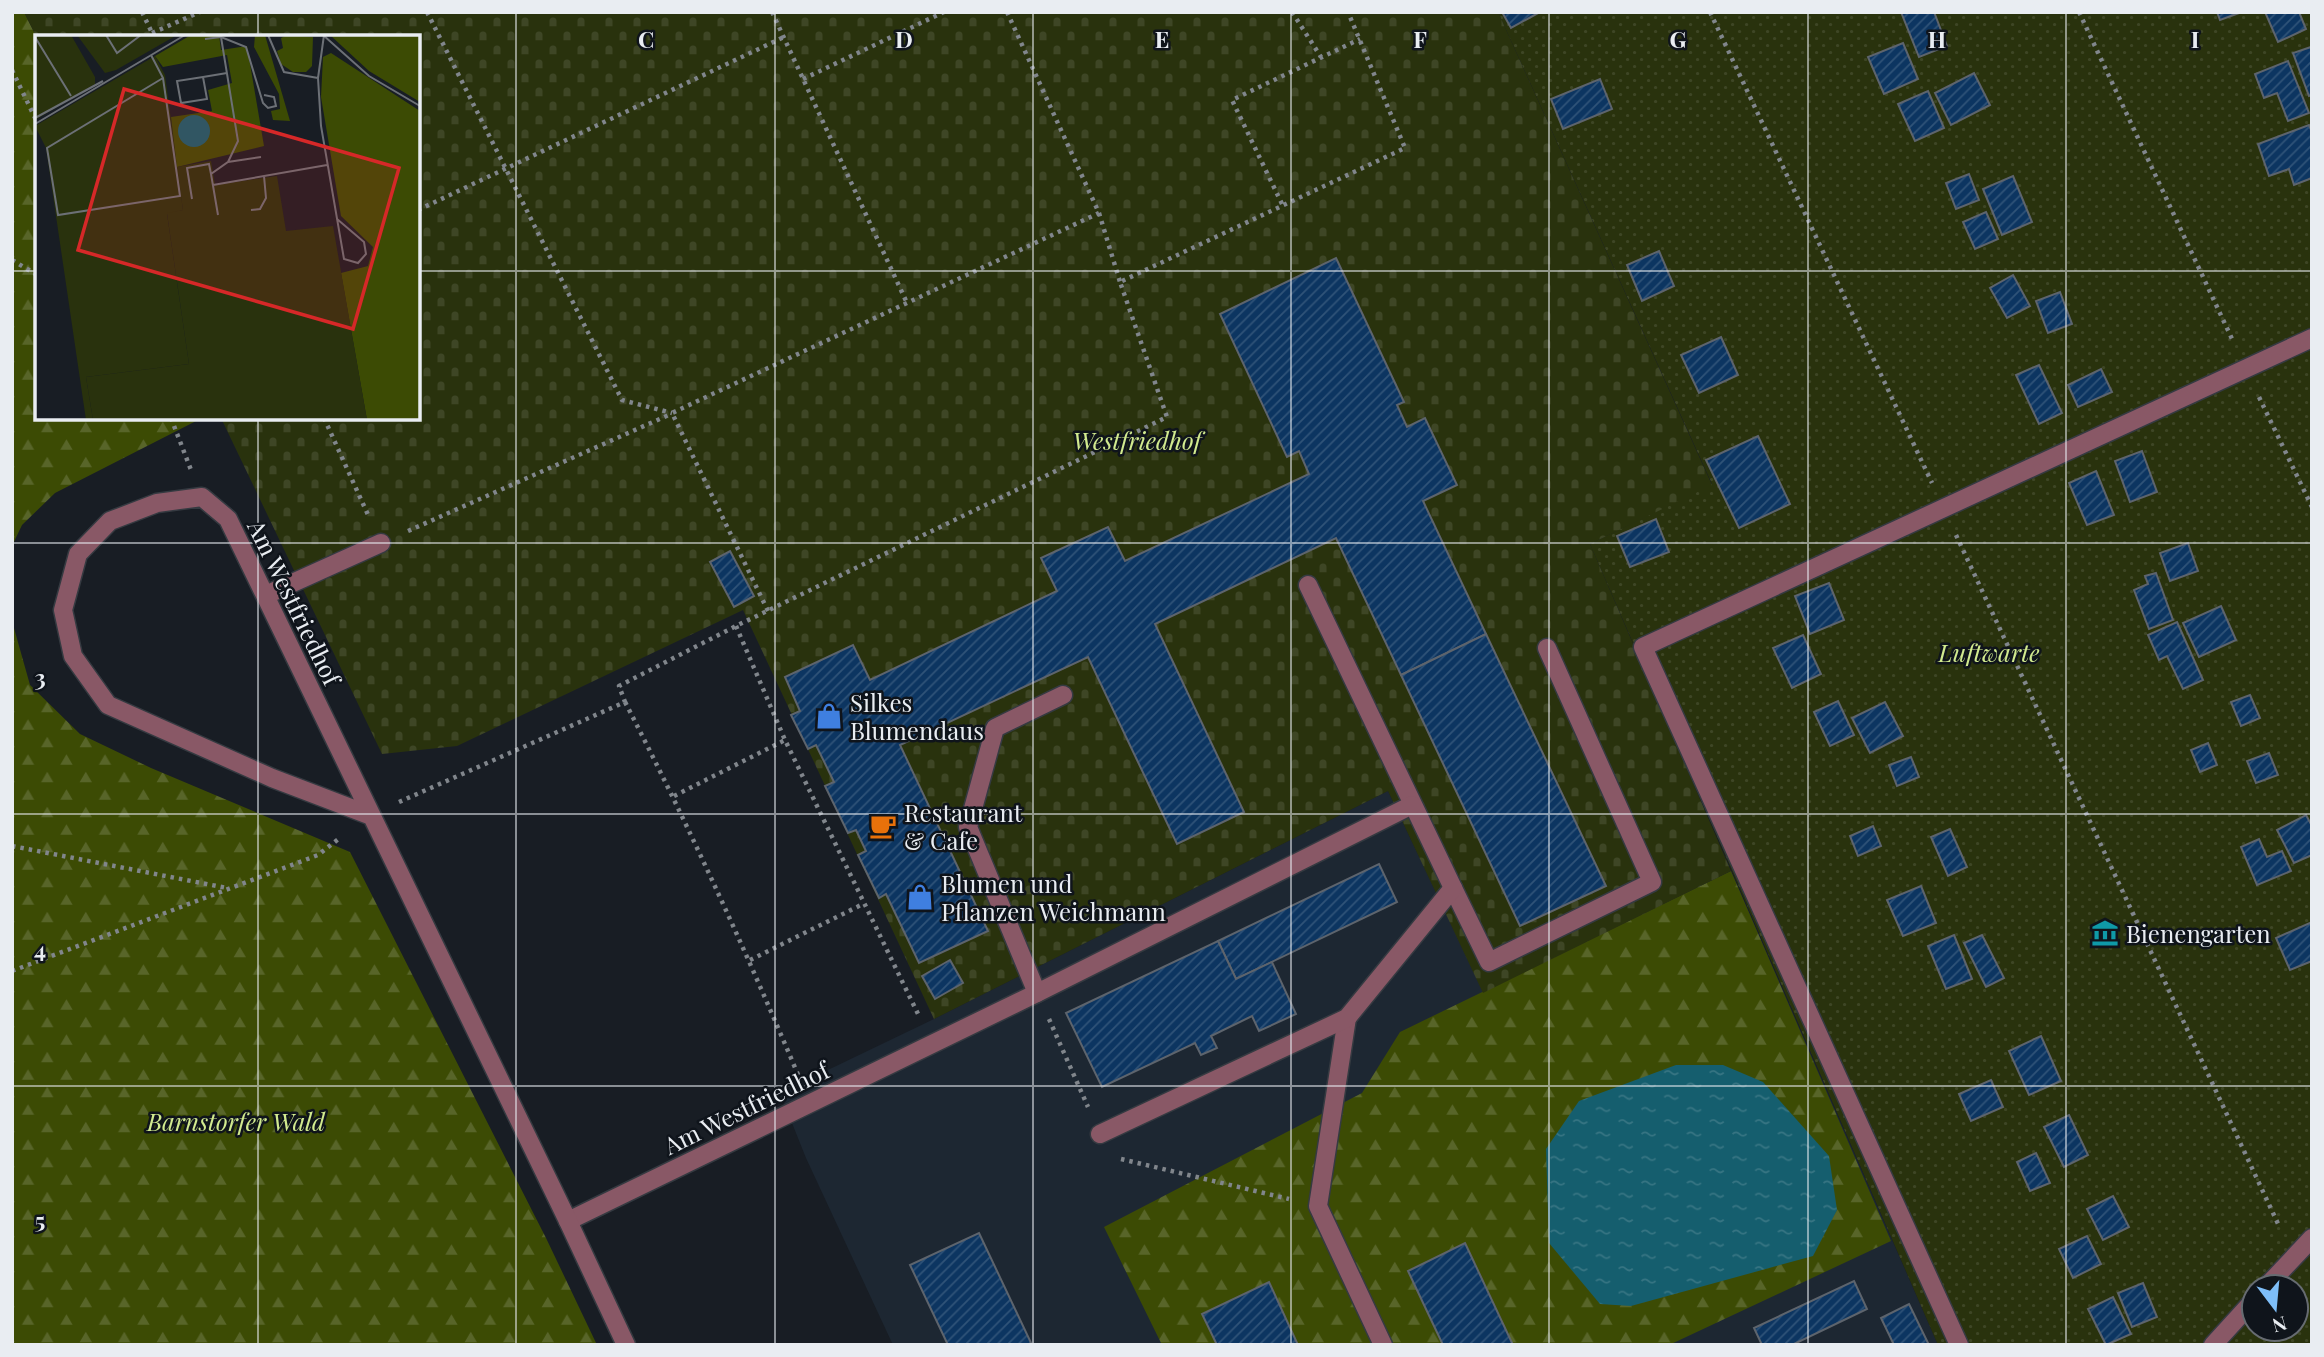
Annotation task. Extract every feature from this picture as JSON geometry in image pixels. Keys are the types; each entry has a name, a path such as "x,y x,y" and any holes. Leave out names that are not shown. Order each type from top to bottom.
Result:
{"street":[{"path":"1959,1345 1643,647 2312,338"},
{"path":"202,497 156,503 110,521 78,554 63,610 73,656 108,705 272,778 369,815"},
{"name":"Am Westfriedhof","path":"202,497 228,519 626,1345"},
{"path":"266,595 381,543"},
{"path":"1308,585 1489,962 1652,883 1547,648"},
{"path":"1037,993 968,827 995,728 1063,695"},
{"name":"Am Westfriedhof","path":"568,1221 1037,993 1412,805"},
{"path":"1100,1134 1347,1018 1453,888"},
{"path":"1347,1018 1318,1206 1382,1345"},
{"path":"2279,1273 2312,1238"},
{"path":"2213,1345 2240,1315"}],"path":[{"path":"142,12 153,35 200,12"},
{"path":"428,12 622,400 672,413 768,611"},
{"path":"772,12 907,303"},
{"path":"803,79 944,12"},
{"path":"810,1103 750,960 674,796 619,686 736,626 1167,417 1099,213 1007,12"},
{"path":"1292,12 1321,57"},
{"path":"1120,282 1405,148 1348,12"},
{"path":"1710,12 2294,1257"},
{"path":"2079,12 2312,507"},
{"path":"420,209 783,37"},
{"path":"1282,204 1232,100 1360,39"},
{"path":"12,70 35,118"},
{"path":"325,420 381,543 672,413 1099,213"},
{"path":"12,260 35,274"},
{"path":"172,420 202,497"},
{"path":"736,626 785,740 863,904 938,1039"},
{"path":"12,971 318,856 369,815 625,702"},
{"path":"674,796 785,740"},
{"path":"12,846 228,888"},
{"path":"750,960 863,904"}],"shaded area":[{"path":"1388,791 1483,992 1731,871 1938,1345 893,1345 806,1158 780,1093 934,1019"}],"green space":[{"path":"12,12 24,12 36,35 35,420 198,420 55,493 22,525 12,546"},
{"name":"Westfriedhof","path":"24,12 1498,12 1712,485 1590,544 1731,871 1483,993 1388,791 934,1019 743,610 457,746 382,754 222,420 420,420 420,35 36,35"},
{"name":"Luftwarte","path":"1498,12 2312,12 2312,1345 1938,1345 1590,544 1712,484"},
{"name":"Barnstorfer Wald","path":"12,621 30,685 80,734 151,768 350,852 546,1238 597,1345 12,1345"},
{"path":"1731,871 1891,1241 1669,1345 1162,1345 1104,1227 1362,1093 1400,1032"}],"water":[{"path":"1676,1065 1723,1065 1763,1082 1829,1156 1837,1210 1813,1256 1631,1306 1600,1304 1549,1243 1546,1149 1579,1101"}],"building":[{"path":"1502,12 1540,12 1511,28"},
{"path":"1901,12 1934,12 1947,46 1919,57"},
{"path":"2217,12 2242,12 2220,20"},
{"path":"2265,12 2299,12 2306,29 2278,42"},
{"path":"1903,43 1918,79 1884,94 1868,57"},
{"path":"2311,47 2312,95 2309,96 2293,53"},
{"path":"2288,61 2309,113 2288,121 2277,93 2264,98 2255,74"},
{"path":"1974,73 1990,105 1951,125 1935,93"},
{"path":"1600,79 1612,109 1563,129 1551,99"},
{"path":"1928,91 1944,128 1915,141 1898,104"},
{"path":"2309,125 2312,132 2312,178 2294,185 2289,169 2269,176 2258,144"},
{"path":"1969,174 1979,200 1956,209 1946,183"},
{"path":"2013,176 2032,222 2002,235 1983,189"},
{"path":"1986,212 1998,239 1975,249 1963,222"},
{"path":"1659,251 1674,286 1642,301 1627,265"},
{"path":"1336,258 1404,402 1397,405 1407,427 1425,418 1457,485 1423,501 1486,634 1401,675 1336,538 1155,624 1244,812 1177,844 1088,657 900,745 988,931 919,963 886,894 879,898 858,855 866,851 856,830 848,833 825,786 834,782 816,745 808,749 791,715 800,711 785,677 853,645 870,680 1057,591 1041,558 1108,527 1125,561 1309,474 1299,451 1287,457 1220,314"},
{"path":"2013,275 2030,306 2007,318 1990,288"},
{"path":"2060,292 2072,324 2048,333 2036,301"},
{"path":"1721,337 1738,375 1699,393 1681,355"},
{"path":"2039,365 2062,413 2039,424 2016,375"},
{"path":"2101,369 2112,392 2078,407 2068,385"},
{"path":"1758,436 1790,504 1739,528 1706,460"},
{"path":"2142,451 2157,492 2130,502 2115,461"},
{"path":"2096,471 2114,515 2087,525 2069,483"},
{"path":"1656,519 1669,552 1630,567 1617,536"},
{"path":"2188,543 2198,571 2170,581 2160,553"},
{"path":"730,551 754,596 734,607 710,562"},
{"path":"2156,573 2173,620 2149,629 2134,590 2148,584 2145,576"},
{"path":"1829,583 1844,620 1810,634 1795,596"},
{"path":"2221,606 2236,640 2199,657 2183,623"},
{"path":"2177,622 2203,680 2183,689 2167,656 2159,660 2148,635"},
{"path":"1486,634 1606,886 1520,926 1401,675"},
{"path":"1803,635 1821,674 1792,688 1773,648"},
{"path":"2250,695 2260,718 2241,726 2231,702"},
{"path":"1838,701 1854,735 1830,746 1814,712"},
{"path":"1885,702 1903,736 1870,753 1852,718"},
{"path":"2208,743 2217,765 2200,772 2191,750"},
{"path":"2269,753 2278,775 2256,783 2247,761"},
{"path":"1911,757 1919,777 1897,786 1889,765"},
{"path":"2306,815 2312,826 2312,855 2294,863 2277,830"},
{"path":"1873,826 1881,846 1858,856 1850,836"},
{"path":"1950,829 1967,867 1948,876 1931,837"},
{"path":"2259,839 2267,857 2282,851 2291,871 2257,885 2241,847"},
{"path":"1379,864 1397,902 1236,979 1218,941"},
{"path":"1921,886 1936,923 1903,936 1887,900"},
{"path":"2312,922 2312,961 2290,970 2276,938"},
{"path":"1954,935 1972,979 1946,989 1928,946"},
{"path":"1982,935 2004,978 1986,987 1964,943"},
{"path":"1218,941 1236,979 1272,962 1296,1014 1259,1031 1252,1016 1211,1036 1217,1048 1201,1055 1195,1043 1102,1087 1066,1013"},
{"path":"950,960 963,983 935,999 922,976"},
{"path":"2041,1036 2061,1081 2029,1095 2009,1051"},
{"path":"1991,1080 2003,1107 1971,1121 1959,1094"},
{"path":"2069,1115 2088,1155 2064,1167 2044,1127"},
{"path":"2036,1153 2050,1183 2030,1191 2017,1162"},
{"path":"2113,1196 2129,1227 2103,1240 2087,1209"},
{"path":"979,1233 1032,1345 948,1345 910,1265"},
{"path":"2087,1236 2101,1264 2073,1278 2059,1249"},
{"path":"1465,1243 1513,1345 1443,1345 1408,1271"},
{"path":"1854,1281 1867,1309 1792,1345 1762,1345 1754,1328"},
{"path":"1269,1282 1298,1345 1217,1345 1202,1314"},
{"path":"2143,1283 2157,1317 2132,1327 2118,1293"},
{"path":"2113,1297 2131,1334 2106,1345 2088,1309"},
{"path":"1909,1304 1929,1345 1894,1345 1881,1318"}],"place":[{"name":"Silkes Blumendaus","path":"829,716"},
{"name":"Restaurant & Cafe","path":"883,826"},
{"name":"Blumen und Pflanzen Weichmann","path":"920,897"},
{"name":"Bienengarten","path":"2105,933"}]}
